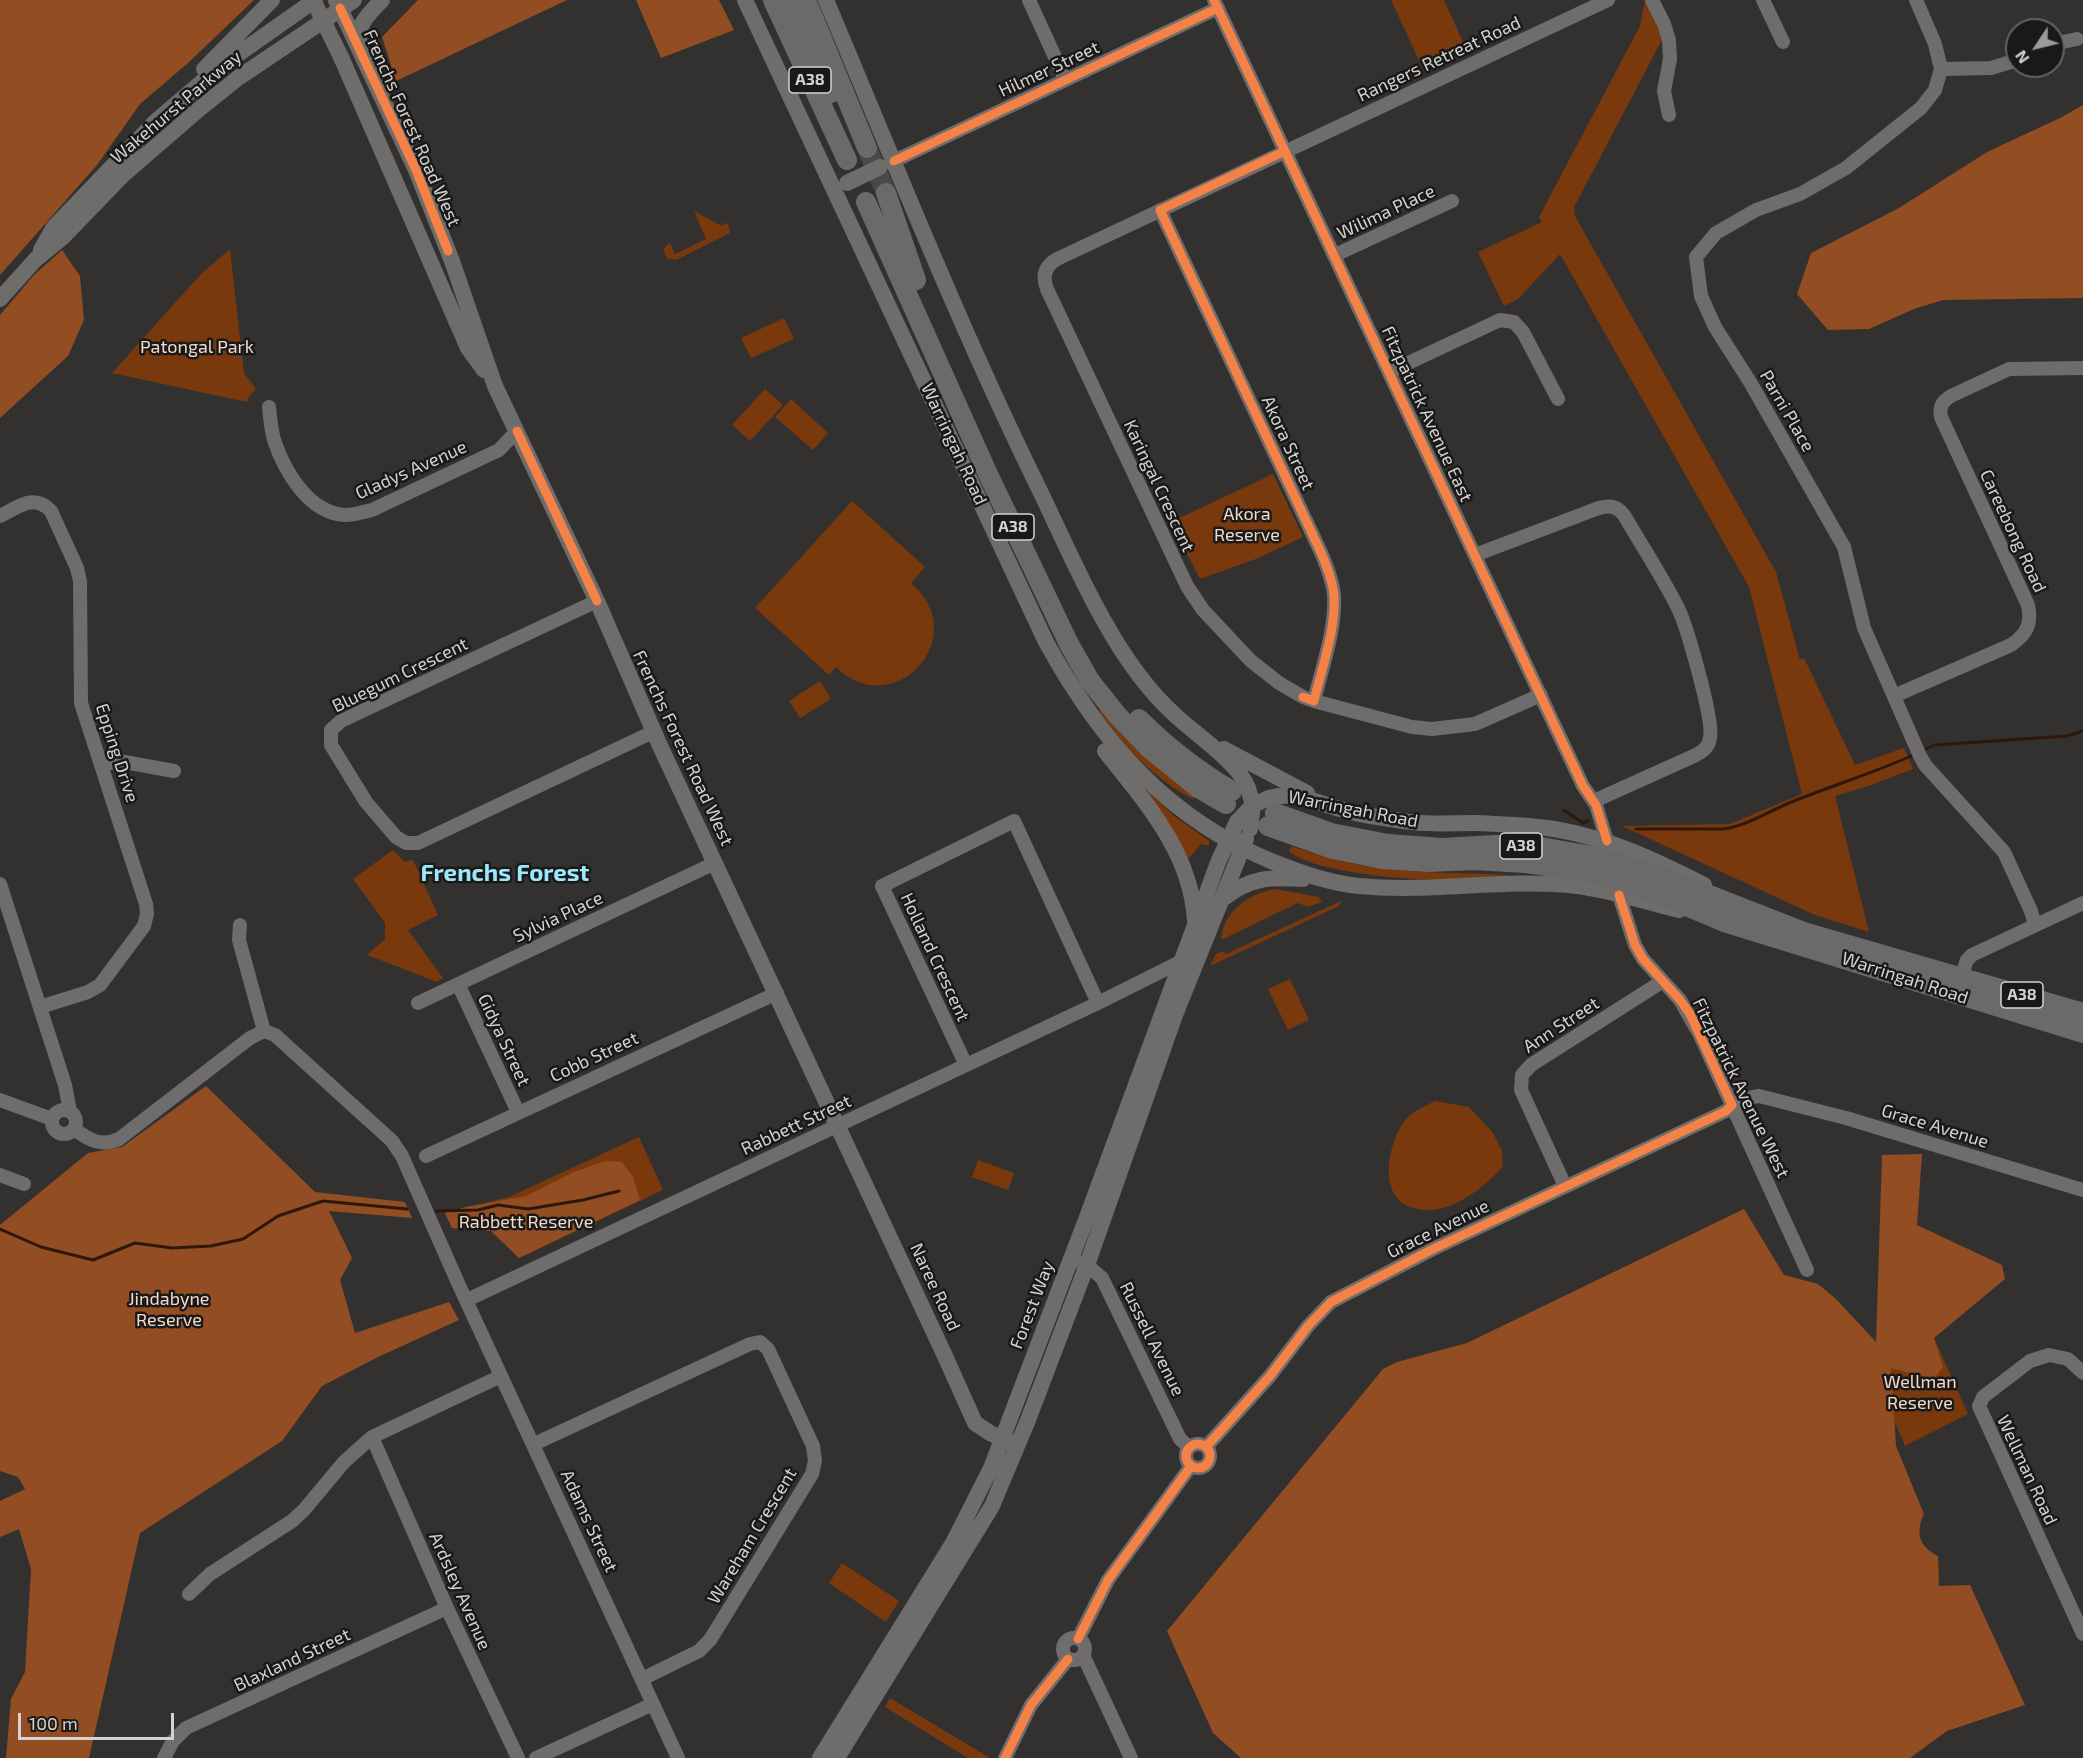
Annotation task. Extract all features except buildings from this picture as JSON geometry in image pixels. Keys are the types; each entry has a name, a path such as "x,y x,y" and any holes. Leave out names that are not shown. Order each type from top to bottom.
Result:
{"highway":[{"name":"A38","path":"773,0 858,154"},
{"name":"A38","path":"788,0 858,154"},
{"path":"806,0 858,154"},
{"name":"Warringah Road","path":"875,196 1044,565 1076,632 1101,674 1128,708 1159,739 1235,794 1197,787 1150,749 1118,716 1090,681 1068,644 987,472 875,196"},
{"name":"Warringah Road","path":"1260,818 1388,844 1442,848 1496,845 1541,847 1603,858 1671,880 1804,932 1959,986 2083,1033"},
{"name":"Warringah Road","path":"1260,818 1333,849 1382,859 1428,862 1474,860 1515,862 1587,871 1648,890 1727,923 1959,986 2083,1013"}],"main road":[{"path":"184,97 209,63 272,0"},
{"name":"Wakehurst Parkway","path":"36,259 54,227 156,121 217,69 314,0"},
{"name":"Frenchs Forest Road West","path":"314,0 414,221 468,348 495,386"},
{"path":"362,52 358,39 362,22 382,0"},
{"name":"Warringah Road","path":"745,0 841,186 1046,642 1081,701 1123,756 1174,805 1235,845 1324,881 1361,886 1411,888 1467,884 1546,884 1594,888 1727,923"},
{"name":"A38","path":"826,0 887,164 999,407 1103,620 1141,677 1173,714 1196,734 1334,807"},
{"name":"Wakehurst Parkway","path":"0,299 36,259 63,237 123,175 198,110 238,78 344,3"},
{"name":"Frenchs Forest Road West","path":"344,3 362,52 416,170 455,271 495,386 597,601 654,732 838,1125"},
{"path":"841,186 887,164"},
{"path":"1046,642 1083,720 1105,752 1152,809 1170,838 1189,881 1196,925"},
{"path":"1196,734 1233,766 1235,794 1253,805"},
{"name":"Warringah Road","path":"1235,845 1260,818 1287,795 1299,796 1366,815 1406,822 1553,829 1607,841 1673,869 1760,915"},
{"name":"Warringah Road","path":"1253,805 1260,818"},
{"name":"Warringah Road","path":"1253,805 1260,818"},
{"name":"Forest Way","path":"820,1758 953,1543 972,1506 1010,1443 1087,1265 1149,1085 1223,899 1235,845"},
{"name":"Forest Way","path":"837,1758 992,1506 1010,1443 1070,1259 1196,925 1235,845"},
{"path":"1223,899 1240,886 1255,880 1280,878 1324,881"},
{"name":"Naree Road","path":"838,1125 971,1416 980,1427 1010,1443"}],"street":[{"path":"1029,0 1065,79"},
{"name":"Rangers Retreat Road","path":"1285,152 1608,0"},
{"path":"1652,0 1669,40 1670,59 1665,91 1669,115"},
{"path":"1763,0 1783,42"},
{"path":"1916,0 1935,44 1941,69 1991,68 2005,64"},
{"name":"Hilmer Street","path":"887,164 1216,4"},
{"name":"Fitzpatrick Avenue East","path":"1216,4 1583,786 1595,803 1607,841"},
{"path":"2065,42 2078,39"},
{"name":"Parni Place","path":"1941,69 1935,90 1922,108 1846,168 1800,194 1756,210 1716,233 1696,256 1701,296 1715,327 1750,382 1844,547 1864,628 1925,765 2004,852 2031,911 2035,926"},
{"name":"Karingal Crescent","path":"1285,152 1051,262 1045,272 1045,283 1179,572 1194,598 1224,634 1258,667 1292,692 1314,701 1412,727 1432,729 1475,724 1541,695"},
{"name":"Wilima Place","path":"1335,255 1452,201"},
{"name":"Akora Street","path":"1160,210 1330,576 1334,593 1333,622 1314,701"},
{"path":"1389,372 1500,320 1514,322 1523,332 1558,399"},
{"name":"Careebong Road","path":"1894,696 2011,645 2025,634 2030,625 2028,605 1941,417 1940,409 1944,401 2009,369 2083,368"},
{"name":"Gladys Avenue","path":"268,407 273,438 284,464 304,493 322,508 342,515 372,510 499,450 517,431"},
{"name":"Epping Drive","path":"0,516 29,502 38,502 46,506 51,511 77,568 80,581 81,703 146,904 147,914 144,926 100,985 88,992 40,1008"},
{"path":"1475,555 1596,509 1615,507 1624,515 1677,608 1687,633 1709,718 1711,738 1708,746 1696,756 1595,803"},
{"name":"Bluegum Crescent","path":"597,601 341,721 331,730 331,745 366,802 396,837 406,843 418,843 654,732"},
{"path":"102,765 119,761 174,771"},
{"name":"Holland Crescent","path":"966,1065 882,886 1014,821 1098,1004"},
{"name":"Sylvia Place","path":"418,1004 715,863"},
{"path":"0,884 65,1085 70,1111 76,1121 74,1129 67,1134 59,1133 53,1127 52,1119 59,1111 70,1111"},
{"name":"Fitzpatrick Avenue West","path":"1619,895 1635,945 1643,959 1690,1014 1807,1270"},
{"path":"1959,986 1967,960 1972,954 2083,903"},
{"path":"240,925 239,940 264,1031"},
{"name":"Rabbett Street","path":"466,1300 1098,1004 1184,960"},
{"name":"Ann Street","path":"1566,1186 1521,1090 1522,1075 1531,1065 1663,981"},
{"name":"Gidya Street","path":"458,984 518,1112"},
{"name":"Cobb Street","path":"426,1156 777,993"},
{"path":"74,1129 98,1143 110,1143 119,1139 250,1038 264,1031 274,1035 392,1142 402,1156 466,1300"},
{"name":"Grace Avenue","path":"1206,1447 1270,1376 1308,1326 1331,1302 1414,1258 1726,1111 1746,1098 1759,1096 1846,1118 2083,1190"},
{"path":"0,1100 52,1119"},
{"path":"0,1175 24,1184"},
{"name":"Russell Avenue","path":"1070,1259 1087,1265 1102,1278 1180,1439 1189,1448"},
{"name":"Adams Street","path":"466,1300 678,1758"},
{"name":"Wareham Crescent","path":"534,1444 750,1344 760,1342 768,1349 808,1435 813,1446 815,1461 812,1474 710,1640 699,1652 642,1679"},
{"name":"Wellman Road","path":"2083,1373 2068,1359 2049,1356 2030,1361 1983,1397 1979,1406 2083,1634"},
{"path":"189,1594 210,1574 298,1516 344,1462 372,1437 501,1376"},
{"name":"Ardsley Avenue","path":"372,1437 447,1608 518,1758"},
{"path":"1199,1443 1206,1447 1210,1454 1209,1461 1203,1467 1191,1466 1185,1457 1189,1448 1199,1443"},
{"path":"1078,1639 1108,1580 1191,1466"},
{"name":"Blaxland Street","path":"164,1758 173,1741 186,1728 447,1608"},
{"path":"1083,1655 1074,1660 1068,1659 1063,1652 1063,1645 1068,1639 1078,1639 1085,1646 1083,1655 1131,1758"},
{"path":"1005,1758 1031,1705 1068,1659"},
{"path":"536,1758 653,1704"}],"green space":[{"path":"0,0 254,0 188,63 140,104 97,165 0,275"},
{"path":"418,0 567,0 396,81 382,37"},
{"path":"636,0 719,0 734,30 661,58"},
{"path":"1391,0 1444,0 1468,53 1425,73"},
{"path":"1645,0 1664,36 1574,207 1575,216 1776,572 1800,660 1804,658 1855,765 1904,748 1913,769 1835,796 1869,932 1815,915 1622,826 1730,824 1802,794 1749,587 1560,254 1518,299 1504,306 1478,252 1542,222 1539,217 1640,26"},
{"path":"2083,105 2083,298 1943,300 1914,309 1869,329 1828,330 1797,294 1811,253 1899,208 1987,152"},
{"path":"694,211 722,226 724,223 728,224 730,233 676,260 667,258 663,249 670,243 675,254 706,239"},
{"name":"Patongal Park","path":"230,249 244,373 256,389 247,402 112,373 201,274"},
{"path":"62,250 80,276 84,320 68,356 0,418 0,315 34,275"},
{"path":"784,318 794,339 751,358 741,338"},
{"path":"765,389 783,405 750,441 732,425"},
{"path":"791,399 828,433 813,450 775,417"},
{"name":"Akora Reserve","path":"1273,474 1303,537 1256,559 1200,579 1171,522"},
{"path":"852,501 925,567 911,583 928,604 934,626 930,648 919,666 902,679 881,685 858,682 836,667 829,675 755,608"},
{"path":"820,681 831,699 800,718 789,701"},
{"path":"1102,707 1196,795 1193,799 1140,761 1099,711"},
{"path":"1135,780 1173,815 1209,841 1209,846 1201,844 1190,857 1185,859"},
{"path":"1291,846 1344,862 1377,868 1508,875 1508,880 1427,879 1366,874 1309,862 1289,852"},
{"path":"393,850 405,862 413,860 438,915 408,930 443,978 437,982 367,955 385,939 385,923 353,879"},
{"path":"1275,889 1319,897 1322,902 1308,907 1298,903 1221,938 1227,920 1240,905 1256,895"},
{"path":"1341,901 1339,906 1210,966 1216,954 1223,951 1226,954"},
{"path":"1290,979 1309,1020 1288,1030 1268,989"},
{"name":"Jindabyne Reserve","path":"206,1086 315,1192 405,1202 412,1218 329,1211 352,1258 340,1280 355,1333 449,1302 459,1320 378,1357 322,1386 282,1441 140,1533 89,1758 6,1758 11,1699 25,1672 31,1569 19,1529 0,1537 0,1501 25,1489 18,1477 0,1471 0,1225 88,1153 122,1147"},
{"path":"1435,1101 1469,1107 1493,1133 1502,1151 1503,1166 1484,1185 1460,1201 1433,1210 1419,1209 1406,1205 1397,1198 1389,1176 1389,1163 1396,1138 1407,1118"},
{"name":"Rabbett Reserve","path":"639,1137 663,1190 519,1258 491,1231 452,1228 445,1213 509,1197"},
{"path":"1922,1154 1917,1225 2002,1265 2005,1279 1934,1338 1943,1367 1934,1379 1891,1368 1896,1446 1924,1514 1919,1533 1923,1544 1938,1556 1939,1586 1970,1585 2025,1705 1947,1731 1910,1758 1241,1758 1213,1733 1167,1631 1383,1369 1397,1362 1467,1343 1744,1209 1784,1275 1818,1284 1836,1299 1876,1342 1882,1155"},
{"path":"978,1160 1014,1173 1008,1190 972,1177"},
{"name":"Rabbett Reserve","path":"605,1161 622,1162 633,1177 640,1200 519,1258 491,1231 452,1228 445,1213 526,1196 574,1172"},
{"name":"Wellman Reserve","path":"1934,1338 1968,1414 1905,1446 1871,1367"},
{"path":"842,1563 899,1601 886,1622 829,1583"},
{"path":"890,1698 990,1758 968,1758 885,1707"}],"waterway":[{"path":"1922,751 1934,745 2067,736 2083,731"},
{"path":"1636,829 1724,829 1733,827 1916,754"},
{"path":"1564,810 1583,823 1588,821"},
{"path":"436,1211 478,1210 498,1205 528,1209 583,1200 619,1191"},
{"path":"0,1229 41,1247 93,1260 135,1243 172,1248 211,1246 243,1239 278,1216 323,1201 407,1209"}],"tunnel":[{"path":"867,148 886,193"}],"cycle path":[{"path":"1214,0 1583,786 1596,805 1607,841"},
{"path":"340,8 416,170 448,251"},
{"path":"894,161 1218,8"},
{"path":"1285,151 1160,210 1330,576 1334,608 1328,648 1314,701 1303,697"},
{"path":"517,431 597,601"},
{"path":"1206,1447 1270,1376 1308,1326 1331,1302 1433,1249 1726,1111 1732,1105 1690,1014 1643,959 1635,945 1619,895"},
{"path":"1198,1444 1207,1447 1210,1456 1207,1465 1198,1468 1189,1465 1186,1456 1189,1447 1198,1444"},
{"path":"1078,1639 1108,1580 1191,1466"},
{"path":"1005,1758 1031,1705 1068,1659"}],"district":[{"name":"Frenchs Forest","path":"505,873"}]}
